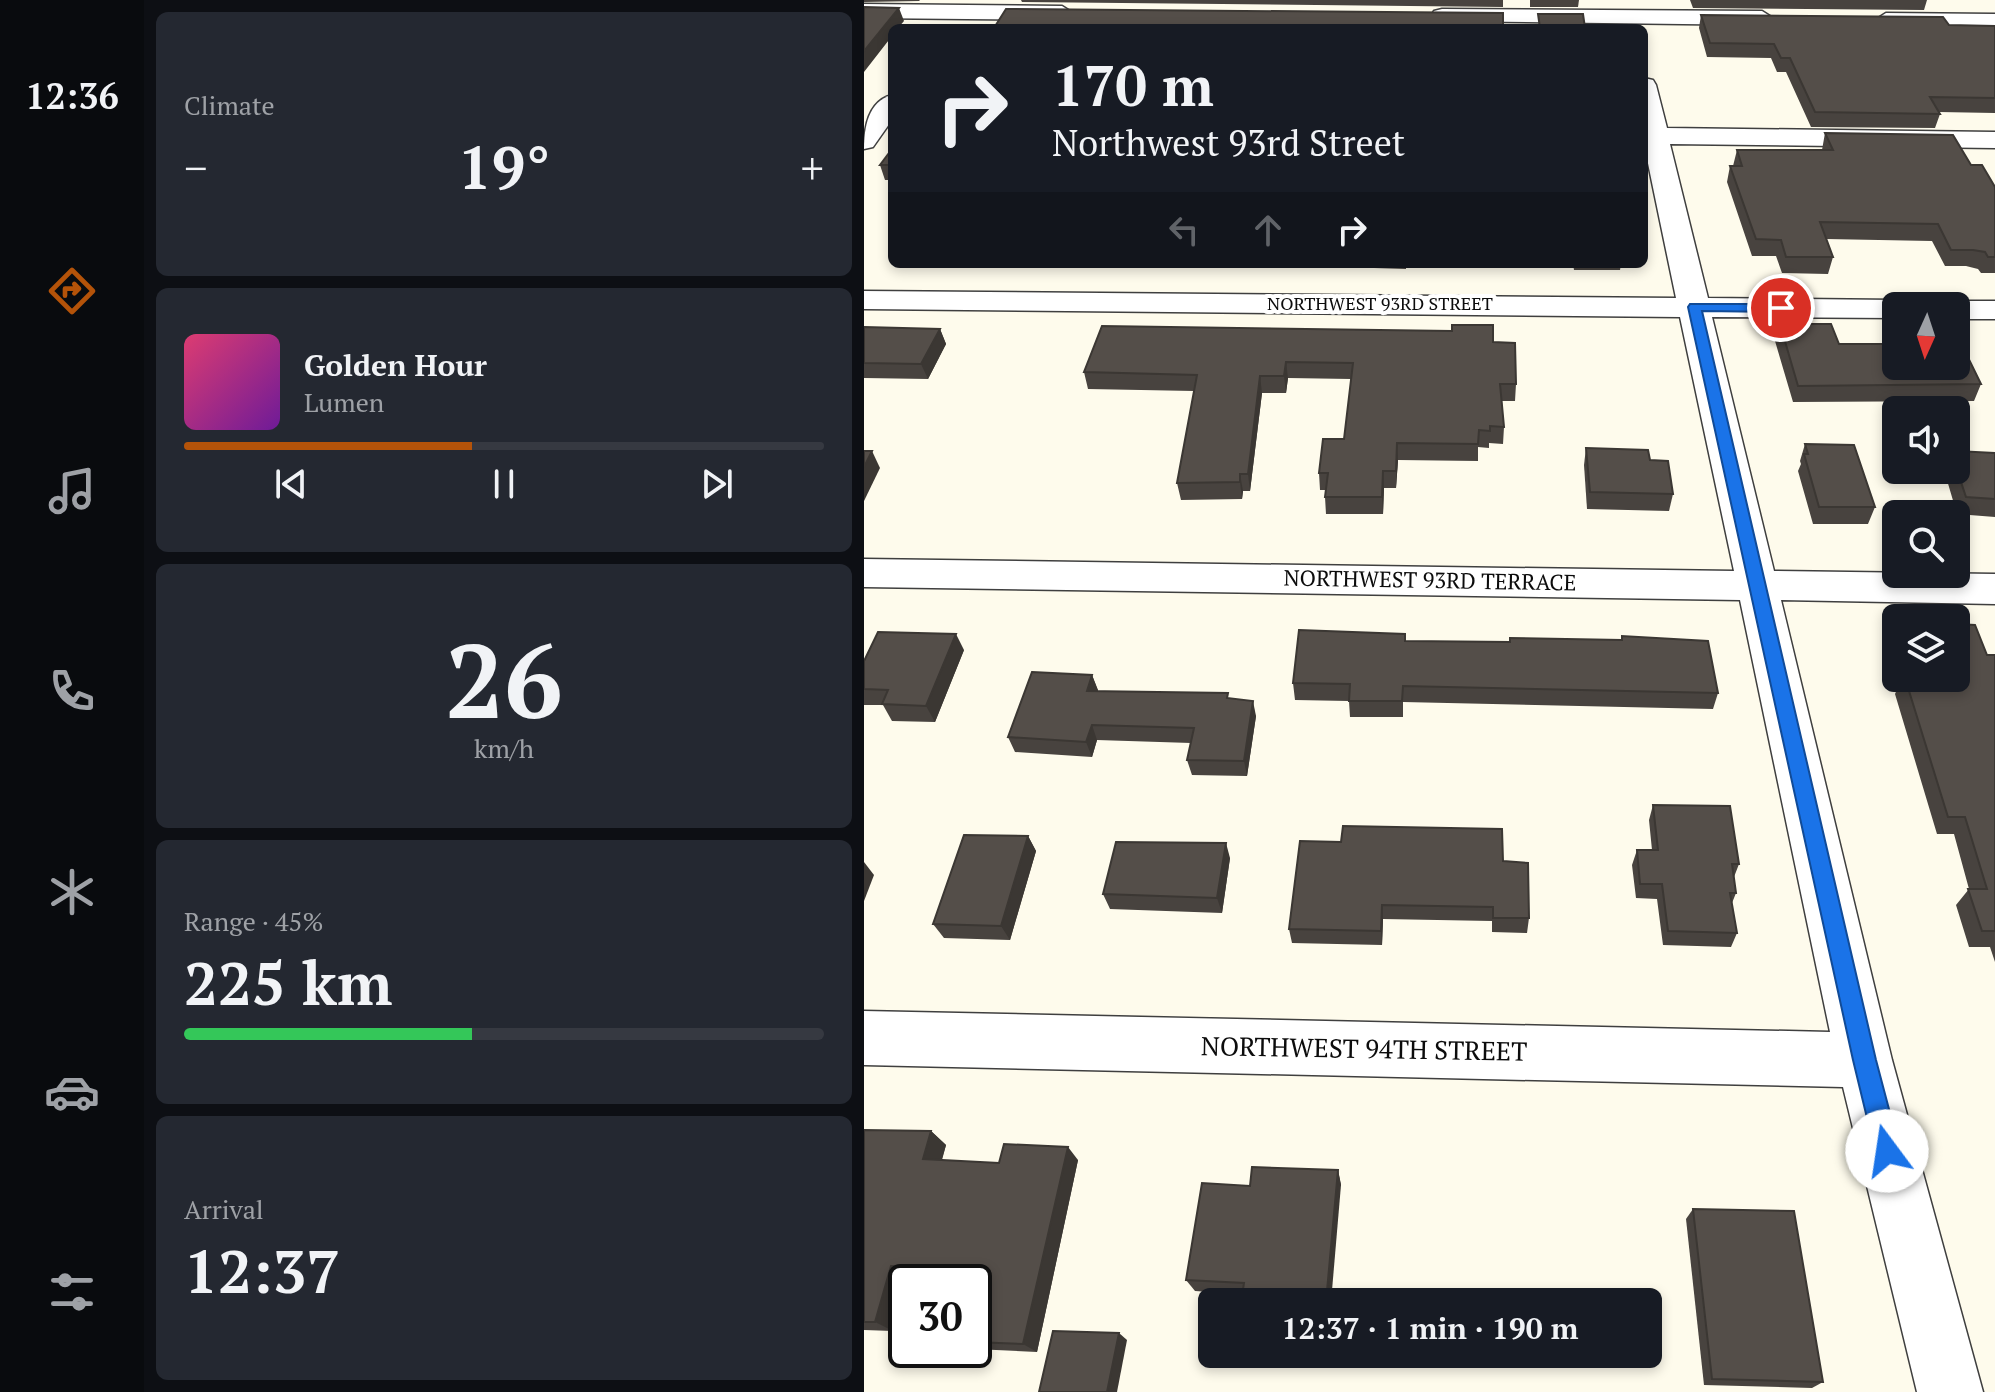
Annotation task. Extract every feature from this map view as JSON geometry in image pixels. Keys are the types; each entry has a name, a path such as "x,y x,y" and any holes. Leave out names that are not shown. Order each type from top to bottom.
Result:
{"street":[{"path":"864,11 1085,13"},
{"path":"1421,16 1628,15 1788,19"},
{"path":"1868,19 1995,21"},
{"path":"1950,1392 1864,1060 1694,307 1650,136 1995,140"},
{"name":"NORTHWEST 93RD STREET","path":"864,300 1882,309"},
{"path":"1970,310 1995,310"},
{"name":"NORTHWEST 93RD TERRACE","path":"864,573 1995,589"},
{"name":"NORTHWEST 94TH STREET","path":"864,1038 1864,1060"}],"building":[{"path":"864,7 899,8 864,51"},
{"path":"1006,9 1503,13 1503,24 997,24"},
{"path":"1538,14 1583,14 1584,24 1539,24"},
{"path":"1701,15 1943,17 1949,25 1995,26 1995,98 1930,97 1940,114 1815,112 1790,58 1781,58 1774,44 1710,43"},
{"path":"1825,133 1953,135 1971,165 1982,165 1995,187 1995,257 1973,250 1951,250 1938,224 1820,222 1833,257 1786,257 1781,240 1756,239 1730,166 1742,166 1737,150 1833,150"},
{"path":"888,154 888,165 880,165"},
{"path":"1780,324 1831,324 1839,344 1882,344 1882,380 1970,380 1970,362 1981,384 1798,386"},
{"path":"1452,325 1493,325 1493,342 1515,343 1516,384 1500,384 1504,427 1490,426 1490,431 1479,430 1478,444 1397,443 1396,471 1383,471 1382,497 1325,497 1328,473 1319,473 1323,439 1344,439 1353,363 1286,362 1284,376 1260,376 1248,474 1240,474 1240,482 1177,483 1197,375 1084,372 1102,326 1452,331"},
{"path":"864,327 940,329 921,364 864,363"},
{"path":"1805,444 1854,445 1875,507 1819,507 1804,454 1808,454"},
{"path":"1586,448 1648,450 1650,460 1668,461 1673,494 1590,492"},
{"path":"864,451 872,451 864,467"},
{"path":"1970,452 1995,453 1995,499 1966,497 1962,484 1970,484"},
{"path":"1970,625 1975,625 1987,655 1995,655 1995,931 1982,931 1968,889 1987,889 1965,817 1948,817 1909,692 1970,692"},
{"path":"1299,630 1405,634 1405,641 1510,642 1510,638 1622,640 1622,636 1708,641 1718,693 1403,686 1402,701 1349,701 1350,684 1293,683"},
{"path":"878,632 956,634 926,706 882,704 888,690 864,689 864,661"},
{"path":"1032,672 1092,675 1087,691 1228,693 1227,698 1253,701 1244,761 1187,760 1194,728 1092,725 1086,742 1008,737"},
{"path":"1653,805 1730,806 1739,864 1732,864 1736,893 1730,893 1737,933 1668,931 1662,884 1640,884 1637,850 1658,850"},
{"path":"1343,826 1502,829 1503,861 1528,863 1529,918 1493,918 1493,907 1382,905 1381,931 1289,929 1300,841 1341,842"},
{"path":"964,835 1028,836 1001,926 933,924"},
{"path":"1116,842 1226,843 1217,898 1103,894"},
{"path":"864,1130 931,1131 923,1159 999,1163 1004,1144 1068,1147 1023,1344 992,1343 992,1264 888,1264 888,1276 875,1322 864,1322"},
{"path":"1252,1167 1338,1170 1327,1288 1243,1288 1244,1283 1186,1280 1202,1183 1250,1186"},
{"path":"1693,1209 1794,1211 1823,1382 1712,1379"},
{"path":"1053,1331 1119,1333 1107,1392 1039,1392"}],"route":[{"path":"1781,308 1694,307 1887,1151"}]}
